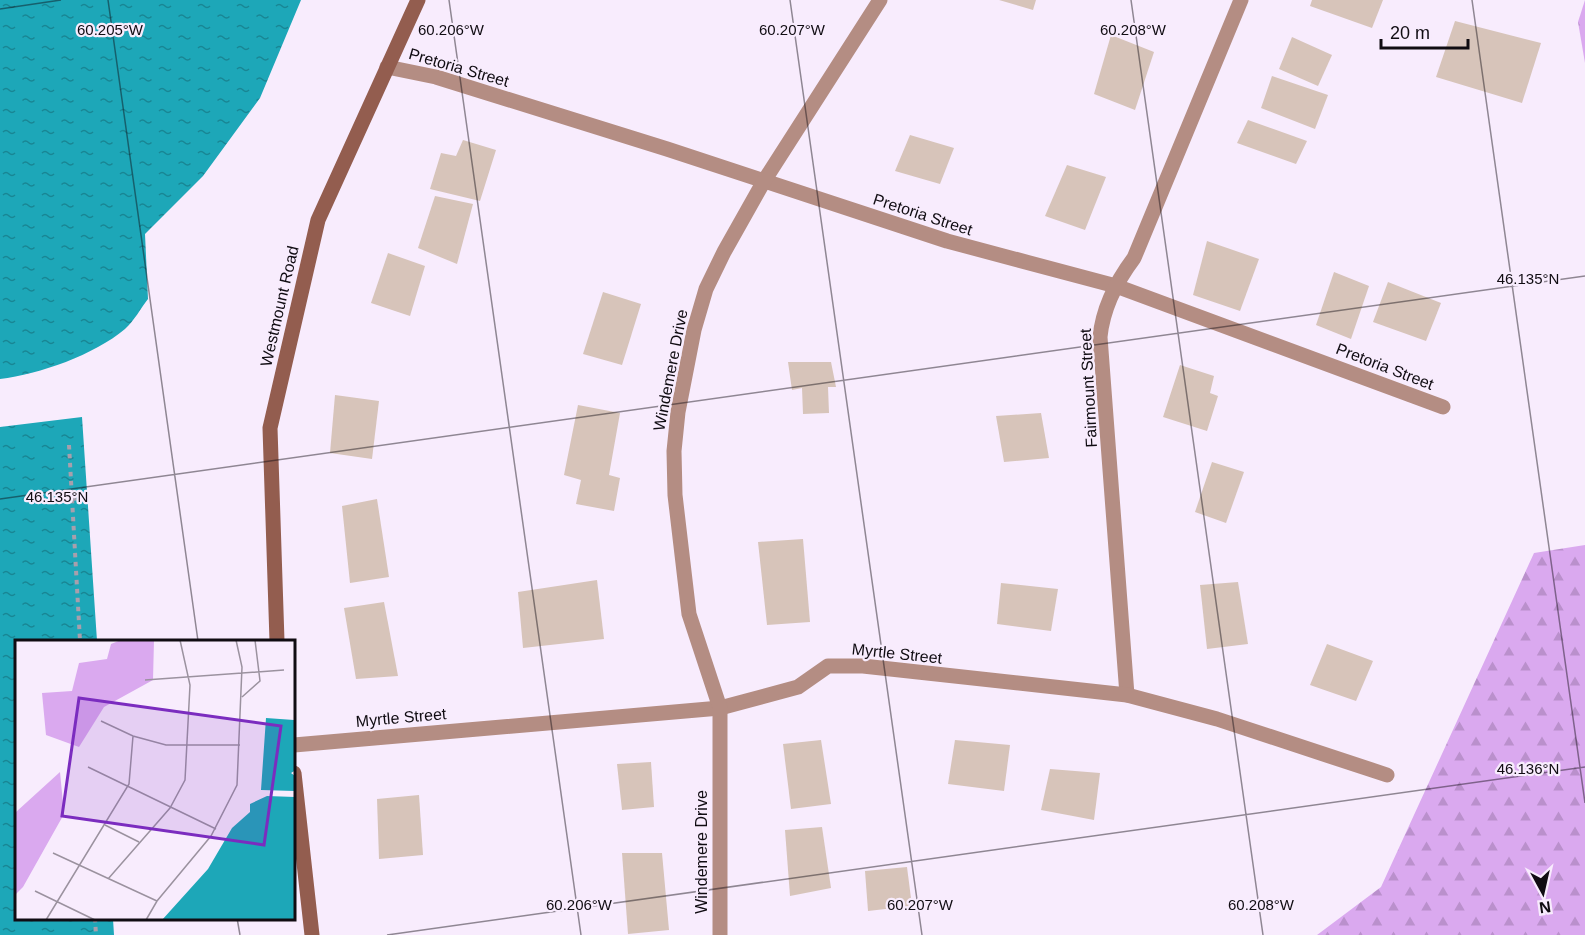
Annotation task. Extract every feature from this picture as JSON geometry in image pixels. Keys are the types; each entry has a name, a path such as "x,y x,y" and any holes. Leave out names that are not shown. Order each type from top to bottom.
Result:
{"main road":[{"name":"Westmount Road","path":"277,640 270,428 318,220 418,0"},
{"path":"296,791 312,935"}],"street":[{"name":"Windemere Drive","path":"720,935 720,708 689,615 675,495 674,452 678,412 694,330 706,289 764,181 880,0"},
{"name":"Fairmount Street","path":"1127,695 1100,337 1102,319 1116,286 1134,258 1241,0"},
{"name":"Pretoria Street","path":"387,67 447,81 947,241 1116,286 1443,407"},
{"name":"Myrtle Street","path":"296,745 720,708 798,687 828,666 863,666 1042,688 1127,695 1217,719 1387,775"}],"path":[{"path":"69,445 80,640"},
{"path":"72,499 88,497"},
{"path":"95,920 96,935"}],"green space":[{"path":"1585,0 1585,63 1578,22"},
{"path":"1585,545 1585,935 1317,935 1381,887 1534,553"}],"water":[{"path":"0,0 301,0 260,98 203,176 145,234 148,299 131,322 125,329 98,347 66,362 32,373 0,379"},
{"path":"82,417 97,640 15,640 15,920 113,920 114,935 0,935 0,427"}],"building":[{"path":"999,0 1036,0 1033,10"},
{"path":"1312,0 1383,0 1372,28 1310,6"},
{"path":"1455,21 1541,43 1522,103 1436,77"},
{"path":"1111,35 1154,52 1135,110 1094,94"},
{"path":"1292,37 1332,55 1318,86 1279,69"},
{"path":"1272,76 1328,95 1315,129 1261,108"},
{"path":"1248,120 1307,141 1296,164 1237,143"},
{"path":"910,135 954,148 940,184 895,171"},
{"path":"463,140 496,150 480,201 430,189 441,153 456,156"},
{"path":"1067,165 1106,177 1085,230 1045,216"},
{"path":"435,196 473,204 457,264 418,248"},
{"path":"1207,241 1259,259 1240,311 1193,295"},
{"path":"388,253 425,266 410,316 371,303"},
{"path":"1334,272 1369,286 1351,339 1316,325"},
{"path":"1388,282 1441,303 1426,341 1373,322"},
{"path":"603,292 641,304 622,365 583,354"},
{"path":"788,362 831,362 836,387 828,387 829,413 803,414 802,388 792,390"},
{"path":"1180,365 1214,376 1210,393 1218,396 1207,431 1163,417"},
{"path":"335,395 379,401 372,459 330,453"},
{"path":"578,405 620,413 609,475 620,478 614,511 576,504 581,480 564,475"},
{"path":"1041,413 1049,458 1004,462 996,416"},
{"path":"1212,462 1244,472 1226,523 1195,512"},
{"path":"377,499 389,577 350,583 342,506"},
{"path":"803,539 810,622 767,625 758,542"},
{"path":"597,580 604,639 523,648 518,592"},
{"path":"1238,582 1248,644 1207,649 1200,585"},
{"path":"1001,583 1058,589 1051,631 997,624"},
{"path":"384,602 398,676 356,679 344,608"},
{"path":"1327,644 1373,661 1356,701 1310,685"},
{"path":"821,740 831,804 791,809 783,744"},
{"path":"955,740 1010,745 1004,791 948,784"},
{"path":"651,762 654,807 622,810 617,764"},
{"path":"1050,769 1100,773 1094,820 1041,810"},
{"path":"419,795 423,855 379,859 377,799"},
{"path":"822,827 831,888 790,896 785,830"},
{"path":"622,853 662,853 669,930 628,934"},
{"path":"907,867 912,906 868,911 865,871"}]}
